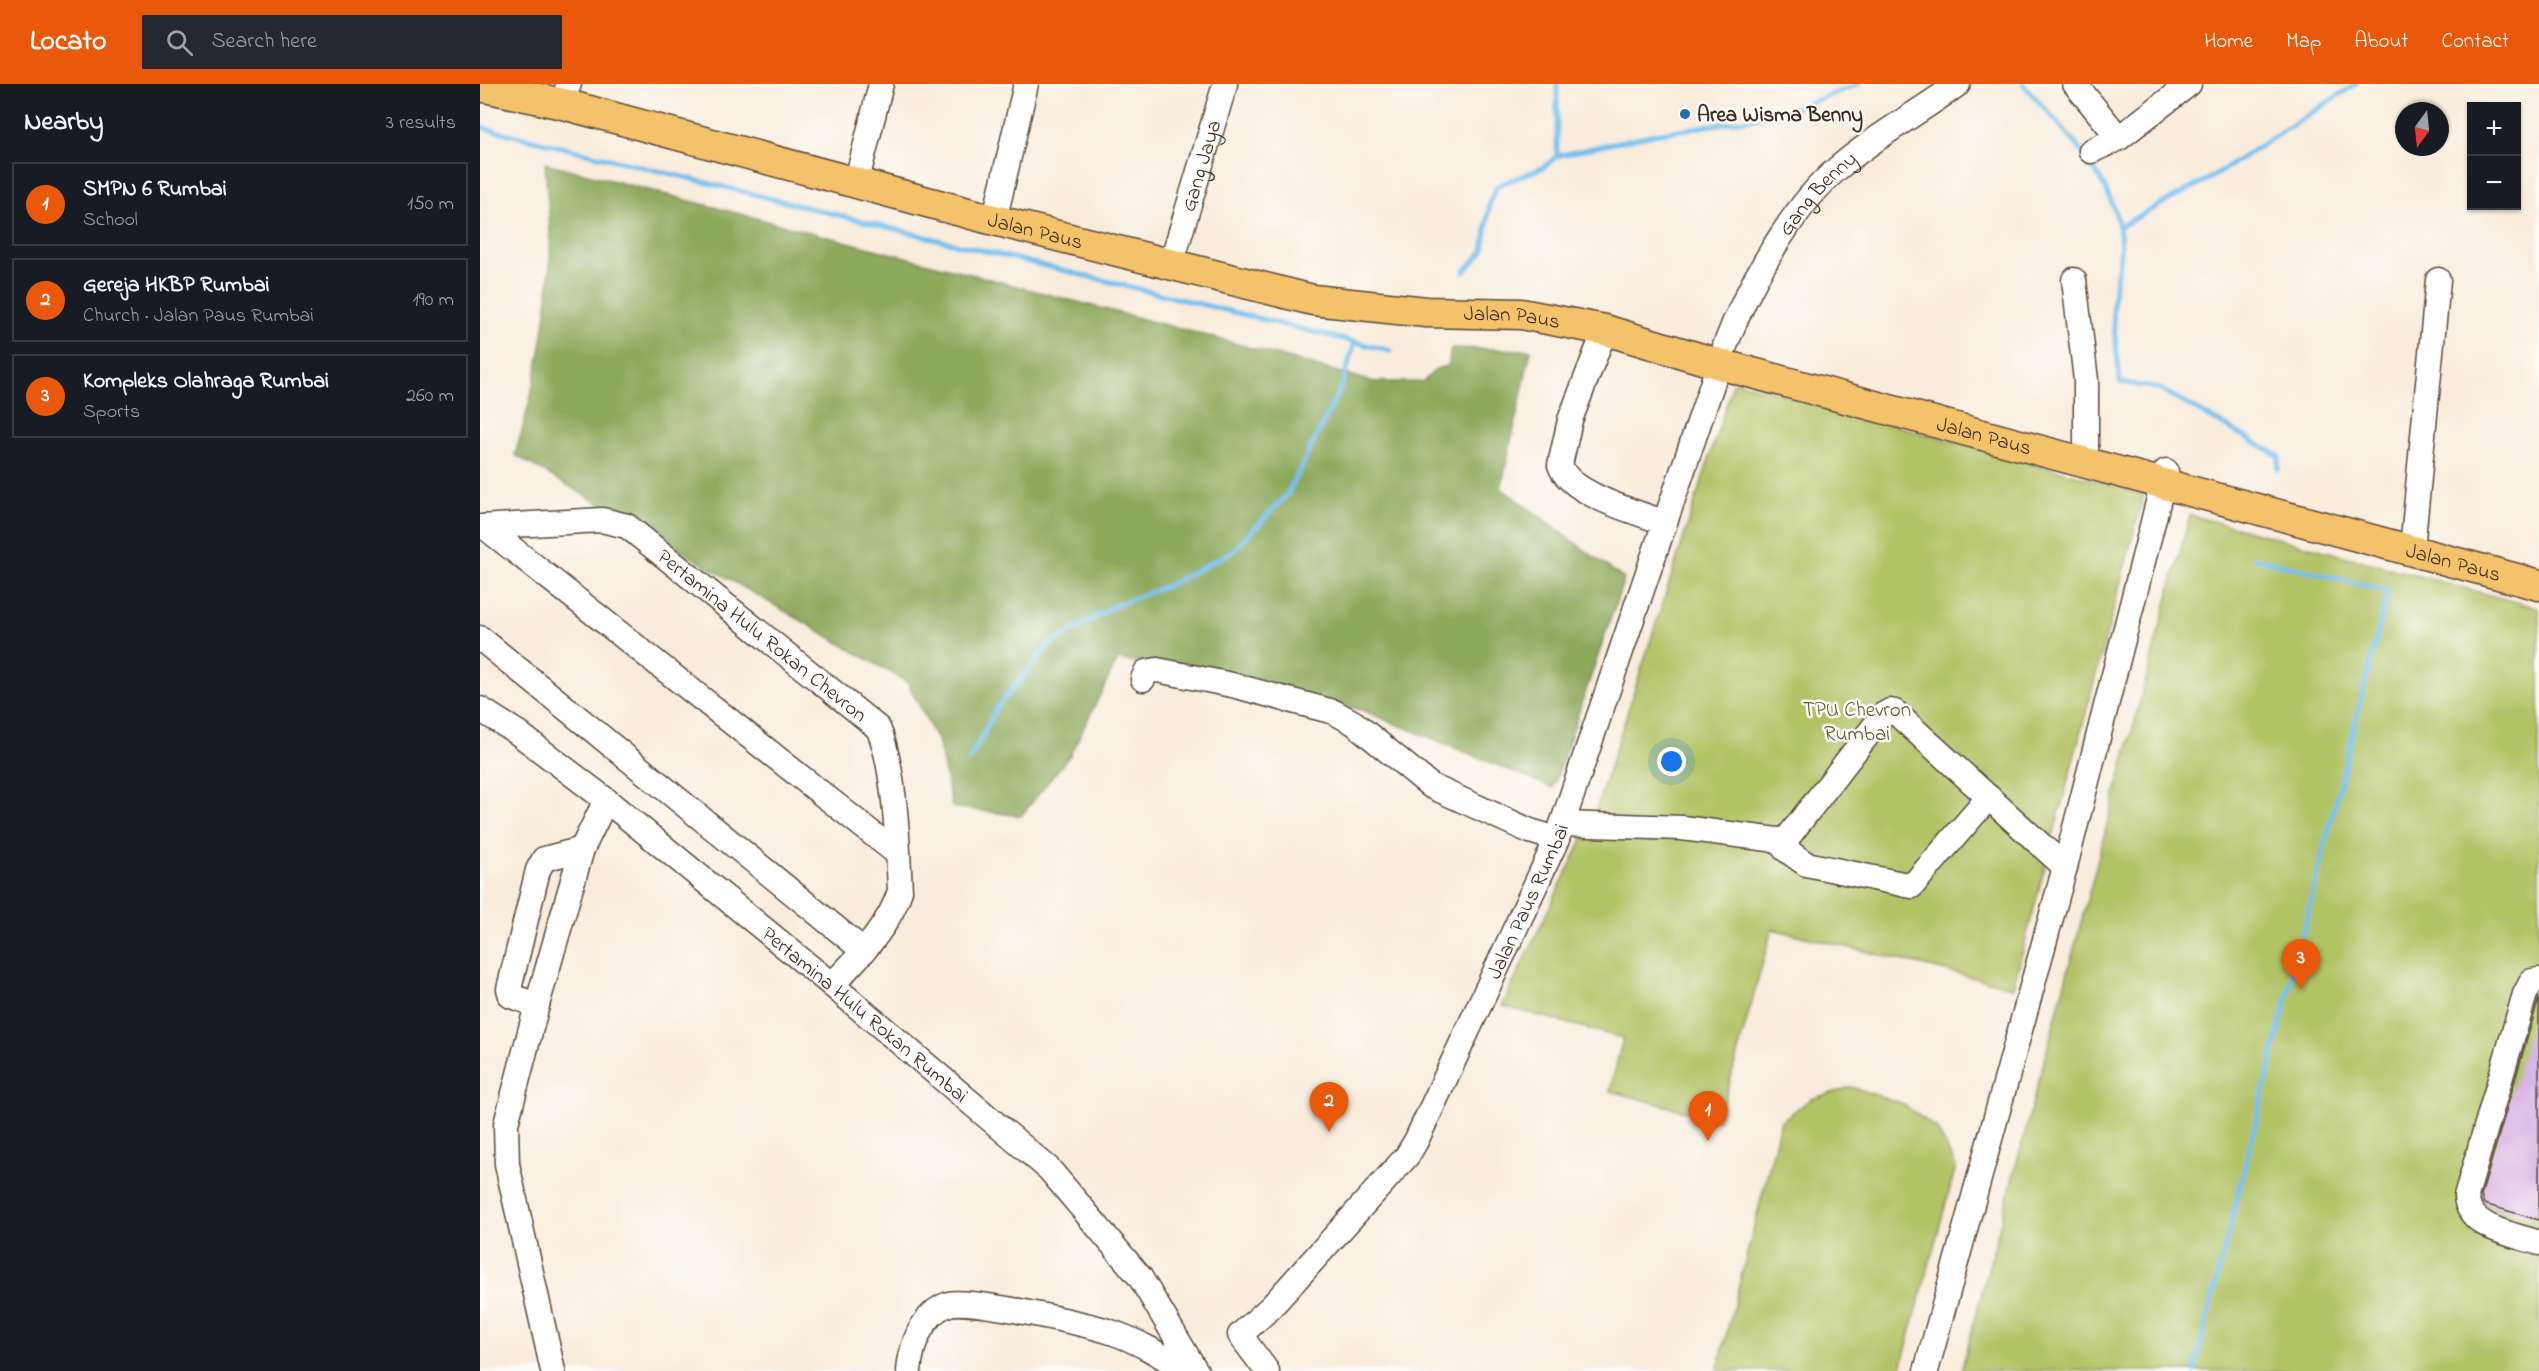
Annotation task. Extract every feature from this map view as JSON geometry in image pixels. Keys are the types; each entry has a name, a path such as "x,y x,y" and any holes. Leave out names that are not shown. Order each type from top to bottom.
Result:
{"main road":[{"name":"Jalan Paus","path":"480,86 563,104 982,217 1313,300 1426,312 1521,314 1722,355 2086,448 2164,477 2259,494 2413,539 2539,572"},
{"name":"Jalan Paus","path":"561,86 860,168 1314,283 1428,295 1526,297 1615,315 1722,355 2164,477 2539,585"}],"street":[{"path":"860,168 881,84"},
{"path":"998,204 1026,84"},
{"name":"Gang Jaya","path":"1176,248 1225,84"},
{"name":"Gang Benny","path":"1722,355 1756,278 1774,248 1818,187 1838,168 1958,84"},
{"path":"2075,84 2119,138"},
{"path":"2091,151 2119,138 2189,84"},
{"path":"2074,280 2086,380 2086,448"},
{"path":"2413,539 2438,280"},
{"path":"1605,330 1570,420 1560,465 1578,486 1617,506 1664,522"},
{"name":"Jalan Paus Rumbai","path":"1267,1371 1240,1335 1271,1307 1407,1156 1560,832 1722,355"},
{"path":"1926,1371 2065,867 2164,477"},
{"name":"Pertamina Hulu Rokan Chevron","path":"483,527 602,520 627,526 878,728 884,741 898,854 900,891 894,910 864,951 832,985"},
{"path":"483,527 898,854"},
{"path":"480,638 864,951"},
{"path":"1143,679 1146,672 1157,670 1232,685 1334,712 1354,723 1431,786 1530,831 1682,828 1785,841"},
{"name":"Pertamina Hulu Rokan Rumbai","path":"480,709 518,733 606,800 832,985 1049,1169 1140,1277 1196,1371"},
{"path":"1989,798 1912,886 1806,864 1785,849 1785,841 1883,715 1890,711 1895,712 2065,867"},
{"path":"553,1371 507,1164 506,1124 537,1005 582,849 606,800"},
{"path":"537,1005 512,996 509,989 538,870 544,859 582,849"},
{"path":"2539,980 2532,981 2525,994 2466,1196 2469,1212 2476,1218 2491,1227 2539,1243"},
{"path":"909,1371 913,1342 930,1316 949,1304 973,1302 1111,1332 1171,1361 1183,1371"}],"green space":[{"path":"545,163 1208,336 1374,382 1423,382 1436,369 1448,366 1451,348 1531,350 1501,488 1624,579 1553,788 1362,710 1118,659 1070,755 1021,816 952,807 939,744 907,682 515,455 534,385 546,314 550,227"},
{"name":"TPU Chevron Rumbai","path":"1734,381 2144,494 2013,987 1772,929 1719,1120 1610,1091 1623,1038 1502,1006 1595,813"},
{"path":"2190,515 2539,608 2539,1371 1961,1371"},
{"path":"1851,1087 1901,1103 1936,1128 1956,1166 1900,1371 1717,1371 1781,1121 1811,1099"}],"building":[{"path":"2539,998 2539,1220 2484,1204 2481,1196"}],"waterway":[{"path":"1557,84 1557,156"},
{"path":"1464,272 1483,251 1490,201 1497,186 1544,167 1557,156 1654,134 1752,119 1793,109 1859,84"},
{"path":"2023,84 2080,150 2093,168 2113,206 2120,236 2113,306 2120,382 2160,389 2279,456 2278,469"},
{"path":"2119,227 2212,177 2356,84"},
{"path":"480,127 1391,351"},
{"path":"970,760 996,709 1048,646 1114,606 1169,585 1233,551 1287,495 1341,388 1355,342"},
{"path":"2194,1371 2388,591 2255,558"}],"place":[{"name":"Area Wisma Benny","path":"1685,114"},
{"name":"Kompleks Olahraga Rumbai","path":"2301,989"},
{"name":"Gereja HKBP Rumbai","path":"1329,1132"},
{"name":"SMPN 6 Rumbai","path":"1708,1141"}]}
